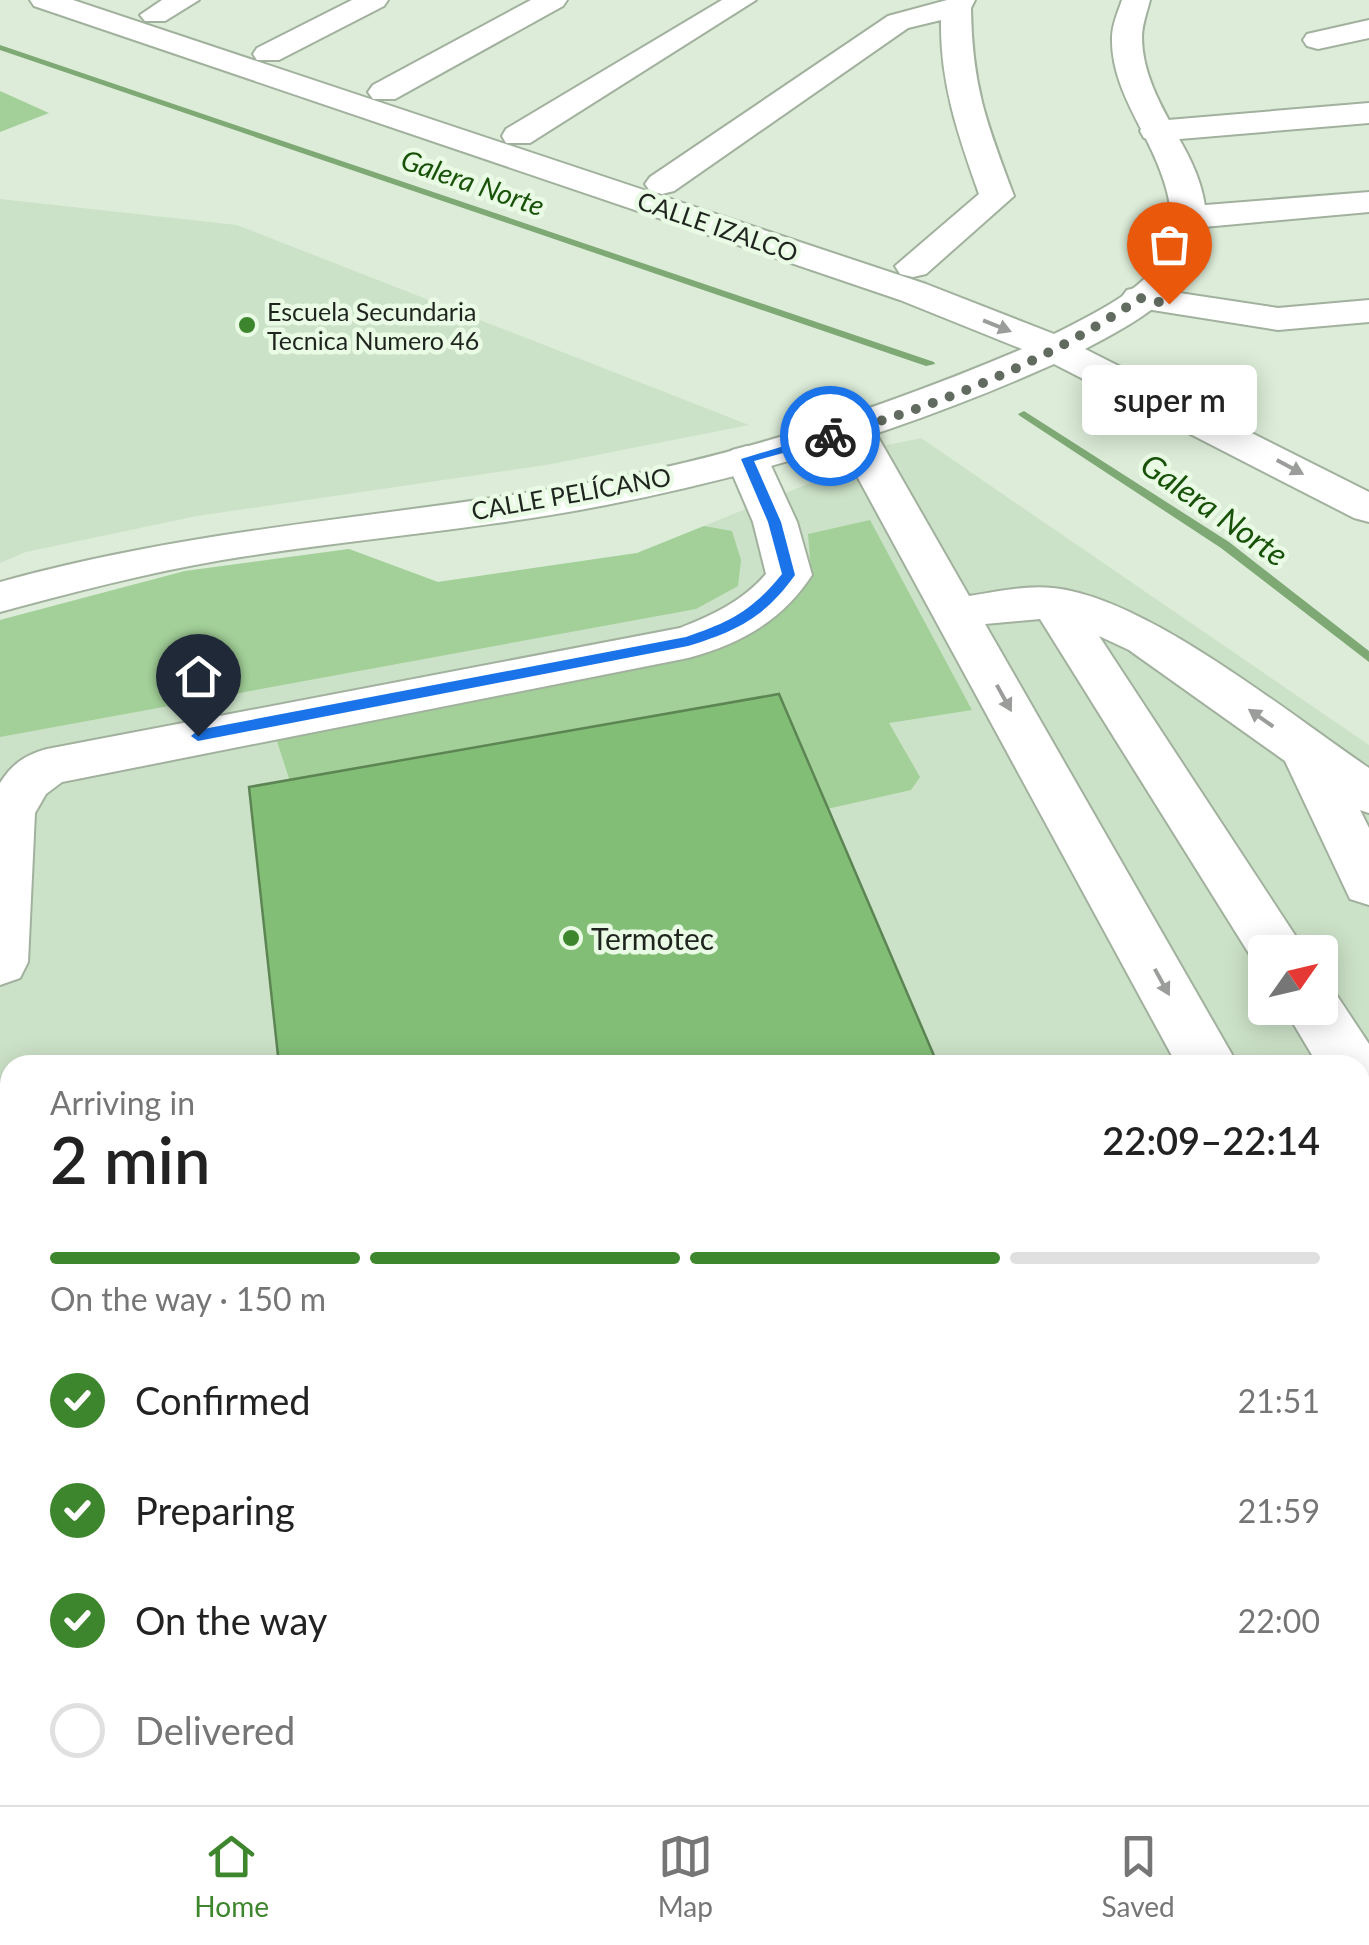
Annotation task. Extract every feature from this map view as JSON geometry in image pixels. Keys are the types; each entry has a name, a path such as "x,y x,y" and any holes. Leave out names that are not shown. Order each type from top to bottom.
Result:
{"main road":[{"name":"CALLE IZALCO","path":"44,0 1206,388"},
{"name":"CALLE IZALCO","path":"108,0 170,7 268,54 913,266 1073,341 1369,509"},
{"path":"268,54 374,0"},
{"path":"384,92 553,0"},
{"path":"518,136 742,0"},
{"path":"1136,0 1127,18 1125,52 1138,95 1182,173 1194,217 1369,202"},
{"path":"1337,0 1346,12 1369,28"},
{"path":"662,184 898,22 958,4 956,65 966,112 997,196 913,266"},
{"path":"1318,40 1369,28"},
{"path":"1156,131 1369,113"},
{"name":"CALLE PELÍCANO","path":"0,598 67,576 248,540 602,493 853,430 1073,341 1140,298 1185,251 1194,217"},
{"path":"1140,298 1278,319 1369,311"},
{"path":"853,430 1202,1055"},
{"path":"0,962 9,812 28,781 47,767 688,642 728,628 762,608 789,575 775,522 747,459"},
{"path":"956,612 1054,603 1095,615 1146,638 1369,794"},
{"path":"1054,603 1267,935"},
{"path":"1304,748 1369,884"},
{"path":"1324,1025 1344,1055"}],"shaded area":[{"name":"Escuela Secundaria Tecnica Numero 46","path":"0,199 237,225 749,425 546,465 197,516 26,552 0,563"},
{"path":"921,438 1369,745 1369,1055 0,1055 0,620 185,571 349,549 437,582 637,553 842,470 883,446"}],"green space":[{"path":"0,91 49,113 0,132"},
{"path":"870,520 972,710 889,723 920,777 911,790 818,811 297,803 274,732 776,614 811,571 808,534"},
{"path":"704,526 732,531 741,560 738,586 696,609 0,737 0,620 185,571 349,549 438,582 637,553"}],"building":[{"name":"Termotec","path":"779,694 934,1055 278,1055 249,787"}],"waterway":[{"name":"Galera Norte","path":"0,47 930,364"},
{"name":"Galera Norte","path":"1024,414 1225,545 1369,658"}],"way so far":[{"path":"830,436 921,406 1056,350 1090,333 1140,298 1169,304"}],"place":[{"name":"super m","path":"1169,304"},
{"name":"Escuela Secundaria Tecnica Numero 46","path":"247,325"},
{"name":"Termotec","path":"571,938"}],"route":[{"path":"198,736 688,642 728,628 762,608 789,575 775,522 747,459 830,436"}]}
